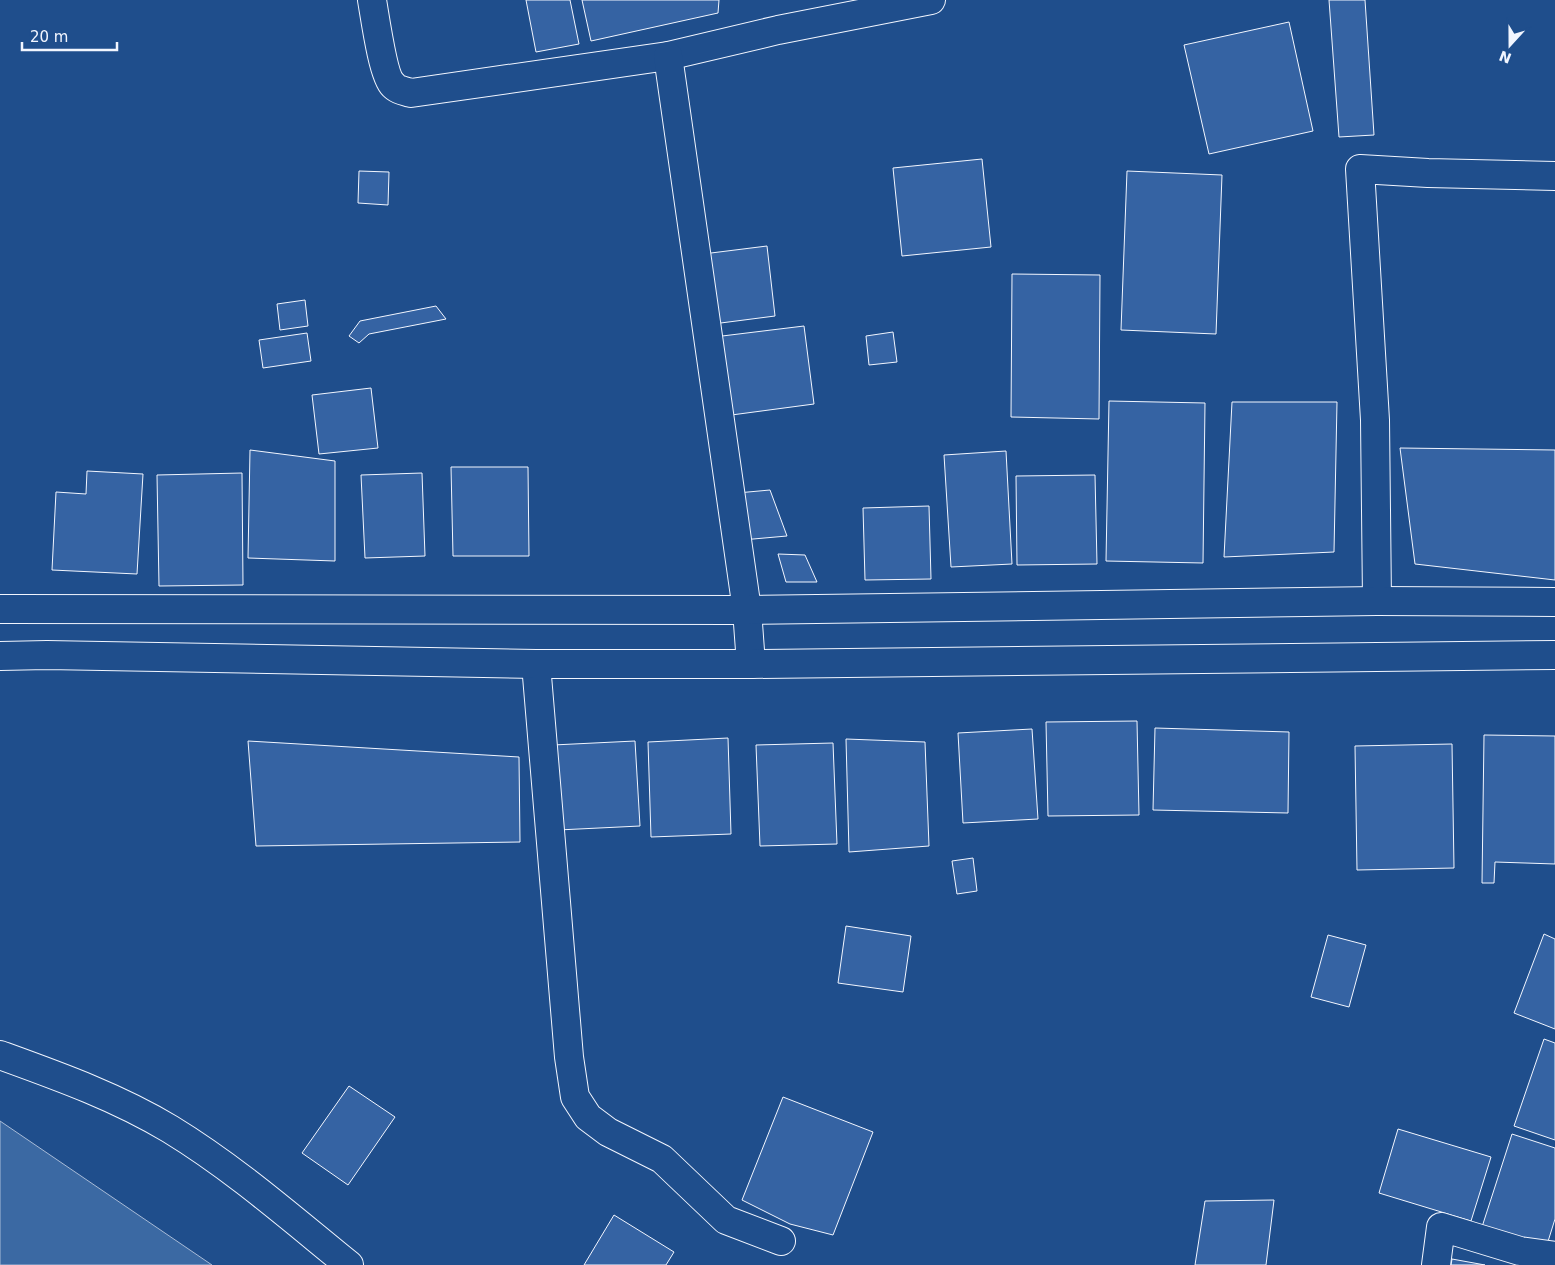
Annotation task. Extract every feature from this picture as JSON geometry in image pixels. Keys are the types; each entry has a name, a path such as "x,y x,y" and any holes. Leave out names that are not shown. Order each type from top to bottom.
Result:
{"street":[{"path":"372,0 385,72 393,85 411,93 668,56 778,30 931,0"},
{"path":"668,56 747,610 751,664"},
{"path":"1376,600 1375,420 1360,169 1428,173 1555,176"},
{"path":"0,609 747,610 1376,600 1555,602"},
{"path":"0,656 536,664 751,664 1555,655"},
{"path":"536,664 568,1057 575,1097 588,1117 608,1132 662,1159 726,1220 781,1241"},
{"path":"0,1055 57,1076 135,1109 170,1129 238,1176 349,1265"},
{"path":"1436,1265 1441,1227 1520,1251 1555,1256"}],"water":[{"path":"0,1121 212,1265 0,1265"}],"building":[{"path":"526,0 570,0 579,44 536,52"},
{"path":"582,0 719,0 718,13 591,41"},
{"path":"1329,0 1365,0 1374,135 1339,137"},
{"path":"1289,22 1313,131 1209,154 1184,45"},
{"path":"982,159 991,247 902,256 893,168"},
{"path":"359,171 389,172 388,205 358,203"},
{"path":"1127,171 1222,175 1216,334 1121,330"},
{"path":"767,246 775,316 713,324 703,254"},
{"path":"1012,274 1100,275 1099,419 1011,417"},
{"path":"305,300 308,326 280,330 277,304"},
{"path":"436,306 446,319 369,334 359,343 349,336 360,321"},
{"path":"804,326 814,404 724,416 714,337"},
{"path":"893,332 897,362 869,365 866,336"},
{"path":"307,333 311,361 263,368 259,340"},
{"path":"371,388 378,448 319,454 312,395"},
{"path":"1109,401 1205,403 1203,563 1106,561"},
{"path":"1232,402 1337,402 1334,552 1224,557"},
{"path":"1400,448 1555,450 1555,580 1415,564"},
{"path":"250,450 335,461 335,561 248,558"},
{"path":"1006,451 1012,564 951,567 944,455"},
{"path":"451,467 528,467 529,556 453,556"},
{"path":"87,471 143,474 137,574 52,570 56,492 86,494"},
{"path":"242,473 243,585 159,586 157,475"},
{"path":"422,473 425,556 365,558 361,475"},
{"path":"1095,475 1097,564 1017,565 1016,476"},
{"path":"770,490 787,536 742,540 737,493"},
{"path":"929,506 931,579 865,580 863,508"},
{"path":"778,554 805,555 817,582 786,582"},
{"path":"1137,721 1139,815 1048,816 1046,722"},
{"path":"1155,728 1289,732 1288,813 1153,810"},
{"path":"1032,729 1038,819 963,823 958,733"},
{"path":"1484,735 1555,736 1555,864 1495,862 1494,883 1482,883"},
{"path":"728,738 731,834 651,837 648,742"},
{"path":"846,739 925,742 929,846 849,852"},
{"path":"248,741 519,757 520,842 256,846"},
{"path":"635,741 640,826 558,830 553,745"},
{"path":"833,743 837,844 760,846 756,745"},
{"path":"1452,744 1454,868 1357,870 1355,746"},
{"path":"973,858 977,891 957,894 952,861"},
{"path":"846,926 911,936 903,992 838,983"},
{"path":"1544,934 1555,939 1555,1029 1514,1013"},
{"path":"1328,935 1366,945 1349,1007 1311,997"},
{"path":"1544,1039 1555,1043 1555,1140 1514,1126"},
{"path":"349,1086 395,1117 348,1185 302,1153"},
{"path":"783,1097 873,1132 833,1235 790,1224 742,1200"},
{"path":"1398,1129 1491,1157 1471,1221 1379,1193"},
{"path":"1512,1134 1555,1148 1555,1219 1545,1251 1481,1230"},
{"path":"1274,1200 1266,1265 1195,1265 1205,1201"},
{"path":"614,1215 674,1252 666,1265 584,1265"},
{"path":"1452,1259 1485,1265 1451,1265"}]}
